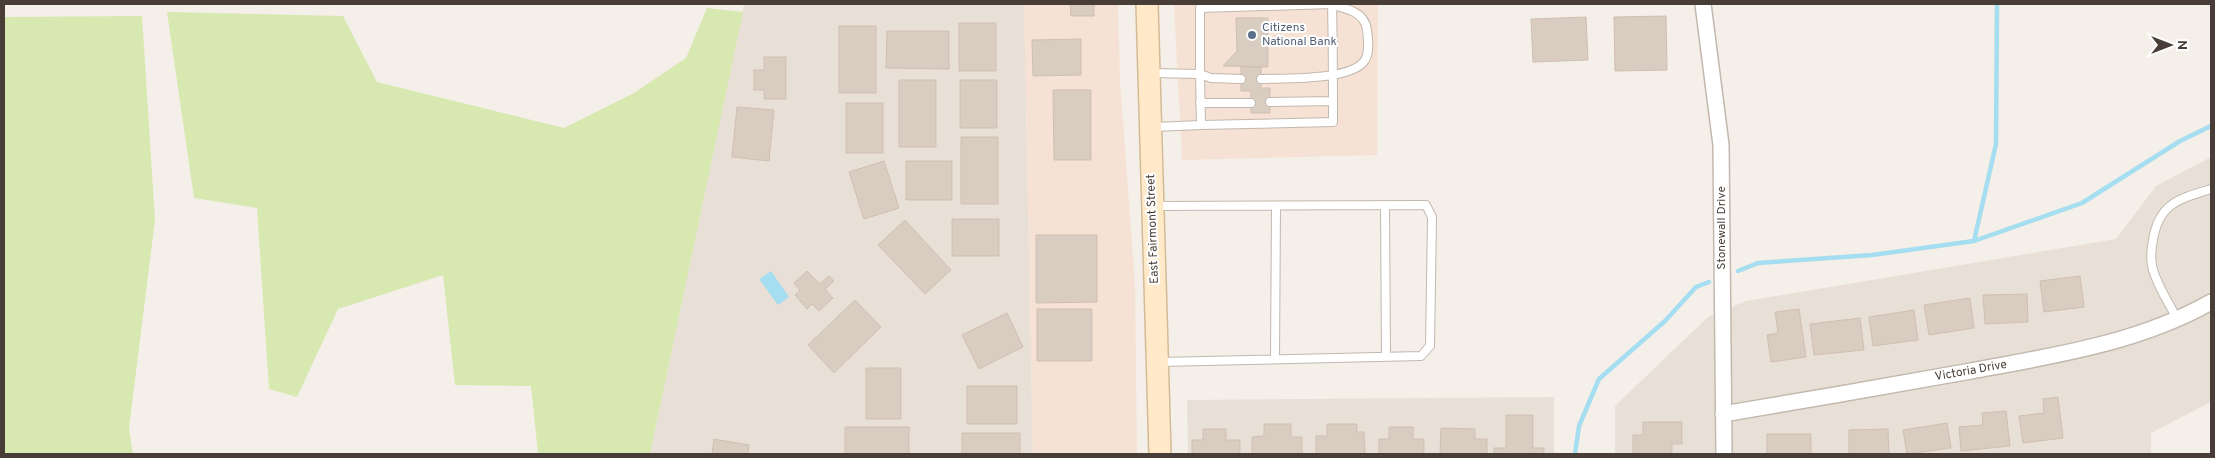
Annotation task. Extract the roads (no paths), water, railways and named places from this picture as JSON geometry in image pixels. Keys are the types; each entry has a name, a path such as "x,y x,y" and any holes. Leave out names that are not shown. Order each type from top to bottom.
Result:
{"street":[{"name":"East Fairmont Street","path":"1147,4 1160,454"},
{"name":"Stonewall Drive","path":"1703,4 1721,145 1724,454"},
{"name":"Victoria Drive","path":"1724,414 2044,357 2130,336 2177,318 2211,302"}],"lane":[{"path":"1151,127 1333,122 1332,4"},
{"path":"1201,125 1200,8 1332,4 1350,8 1358,14 1367,27 1368,52 1364,62 1357,67 1333,76 1261,78"},
{"path":"1149,73 1200,74 1211,78 1241,78"},
{"path":"1270,102 1333,101"},
{"path":"1200,103 1251,103"},
{"path":"2177,318 2153,271 2150,257 2156,225 2160,214 2171,205 2189,196 2211,189"},
{"path":"1153,206 1426,205 1432,217 1430,346 1421,356 1157,362"},
{"path":"1275,359 1276,206"},
{"path":"1385,206 1386,357"}],"water":[{"path":"771,271 789,297 778,305 759,279"}],"waterway":[{"path":"1974,241 1996,144 1997,4"},
{"path":"1738,271 1758,263 1872,255 1974,241 2082,203 2180,141 2211,126"},
{"path":"1575,454 1579,426 1599,379 1665,321 1696,287 1709,282"}],"place":[{"name":"Citizens National Bank","path":"1252,35"}]}
